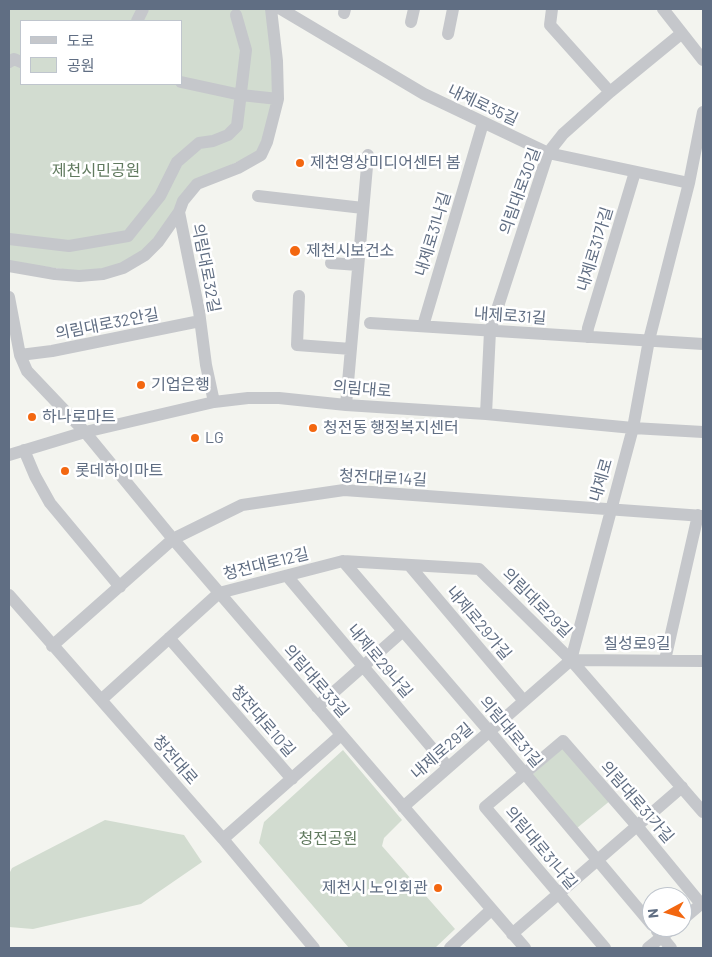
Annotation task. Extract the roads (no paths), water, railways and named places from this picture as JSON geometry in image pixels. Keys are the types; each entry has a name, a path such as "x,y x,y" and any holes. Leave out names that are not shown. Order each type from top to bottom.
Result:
{"street":[{"name":"의림대로32길","path":"214,402 179,212 197,184 238,168 261,155 267,142 278,99 277,61 271,9"},
{"name":"내제로35길","path":"281,9 424,94 548,153 689,183"},
{"path":"448,34 453,9"},
{"path":"552,9 550,25 610,92"},
{"path":"663,9 703,60"},
{"path":"9,239 69,246 128,236 160,196 177,162 199,143 214,141 228,136 237,126 246,50 236,15"},
{"name":"의림대로30길","path":"486,414 490,330 548,153 563,134 610,92 682,33"},
{"path":"182,82 278,99"},
{"name":"내제로","path":"571,660 610,508 633,428 649,340 689,183 699,159 703,112"},
{"name":"내제로31나길","path":"423,326 483,123"},
{"path":"346,405 368,155"},
{"name":"내제로31가길","path":"586,337 635,172"},
{"path":"258,196 363,208"},
{"path":"9,266 79,276 103,274 123,268 145,255 158,242 179,212"},
{"path":"331,263 358,265"},
{"path":"299,296 297,345 351,348"},
{"name":"의림대로33길","path":"9,297 20,355 23,364 31,376 85,432 219,593 525,948"},
{"path":"9,320 16,332"},
{"name":"의림대로32안길","path":"20,355 52,351 200,321"},
{"name":"내제로31길","path":"370,323 703,344"},
{"name":"의림대로","path":"120,586 50,503 35,476 14,455 85,432 214,402 248,398 279,398 346,405 486,414 633,428 703,432"},
{"name":"청전대로14길","path":"52,646 173,539 242,505 344,490 701,516"},
{"path":"664,660 701,516"},
{"name":"청전대로12길","path":"100,700 219,593 343,561 479,570"},
{"name":"의림대로31길","path":"343,561 642,913"},
{"name":"내제로29가길","path":"409,565 524,701"},
{"name":"의림대로29길","path":"479,570 571,660"},
{"name":"내제로29나길","path":"287,576 448,767"},
{"name":"청전대로","path":"9,595 223,839 314,948"},
{"path":"317,706 403,631"},
{"name":"청전대로10길","path":"169,638 292,778 223,839"},
{"path":"571,660 703,812"},
{"name":"칠성로9길","path":"571,660 703,661"},
{"name":"내제로29길","path":"403,807 571,660"},
{"path":"292,778 341,735"},
{"name":"의림대로31가길","path":"524,773 563,741 687,887"},
{"name":"의림대로31나길","path":"524,773 485,807 605,948"},
{"path":"512,934 682,787"},
{"name":"의림대로31가길","path":"692,893 701,904 692,912"},
{"path":"450,948 491,910"},
{"name":"의림대로31길","path":"662,937 671,948"}],"place":[{"name":"제천영상미디어센터 봄","path":"300,163"},
{"name":"제천시보건소","path":"295,251"},
{"name":"기업은행","path":"141,385"},
{"name":"하나로마트","path":"32,417"},
{"name":"청전동 행정복지센터","path":"313,428"},
{"name":"LG","path":"195,438"},
{"name":"롯데하이마트","path":"65,471"},
{"name":"제천시 노인회관","path":"438,888"}],"park label":[{"name":"제천시민공원","path":"96,171"},
{"name":"청전공원","path":"328,839"}]}
